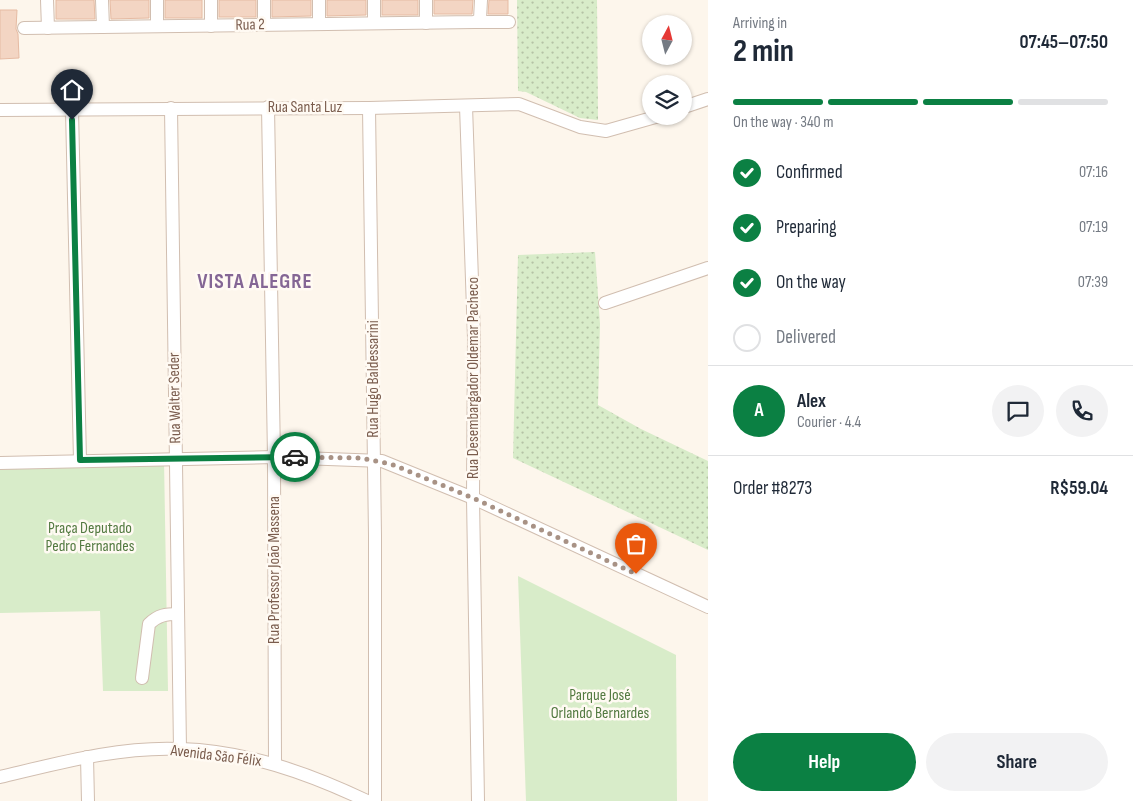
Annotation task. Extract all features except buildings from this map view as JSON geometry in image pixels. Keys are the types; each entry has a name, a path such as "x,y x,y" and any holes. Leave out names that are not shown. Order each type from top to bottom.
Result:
{"street":[{"path":"47,0 48,28"},
{"path":"102,0 103,27"},
{"path":"157,0 157,26"},
{"path":"211,0 211,26"},
{"path":"264,0 264,25"},
{"path":"319,0 319,24"},
{"path":"374,0 374,24"},
{"path":"426,0 426,23"},
{"path":"478,18 481,0"},
{"name":"Rua 2","path":"24,28 426,23 478,18 509,22"},
{"path":"692,104 708,99"},
{"name":"Rua Santa Luz","path":"0,110 268,107 369,108 519,104 580,127 606,131 642,121"},
{"name":"Rua Desembargador Oldemar Pacheco","path":"466,106 474,338 473,498 478,801"},
{"name":"Rua Professor João Massena","path":"268,107 274,457 275,763"},
{"name":"Rua Walter Seder","path":"171,108 180,749"},
{"name":"Rua Hugo Baldessarini","path":"369,108 373,262 373,459 376,620 375,801"},
{"path":"72,110 80,460"},
{"path":"605,303 708,268"},
{"path":"0,463 176,458 373,459 391,464 473,498 708,607"},
{"path":"142,678 149,624 163,614 178,614"},
{"name":"Avenida São Félix","path":"0,777 86,757 180,749 275,763 332,784 367,801"},
{"path":"86,757 88,801"}],"green space":[{"path":"517,0 597,0 598,120 580,118 526,92 518,91"},
{"path":"595,252 600,324 598,405 641,429 708,461 708,550 513,458 518,255"},
{"name":"Praça Deputado Pedro Fernandes","path":"164,460 168,691 103,691 100,611 0,613 0,466"},
{"name":"Parque José Orlando Bernardes","path":"518,576 676,655 677,801 526,801"}],"way so far":[{"path":"295,457 360,458 391,464 473,498 636,574"}],"district":[{"name":"VISTA ALEGRE","path":"255,281"}],"route":[{"path":"72,120 80,460 295,457"}]}
